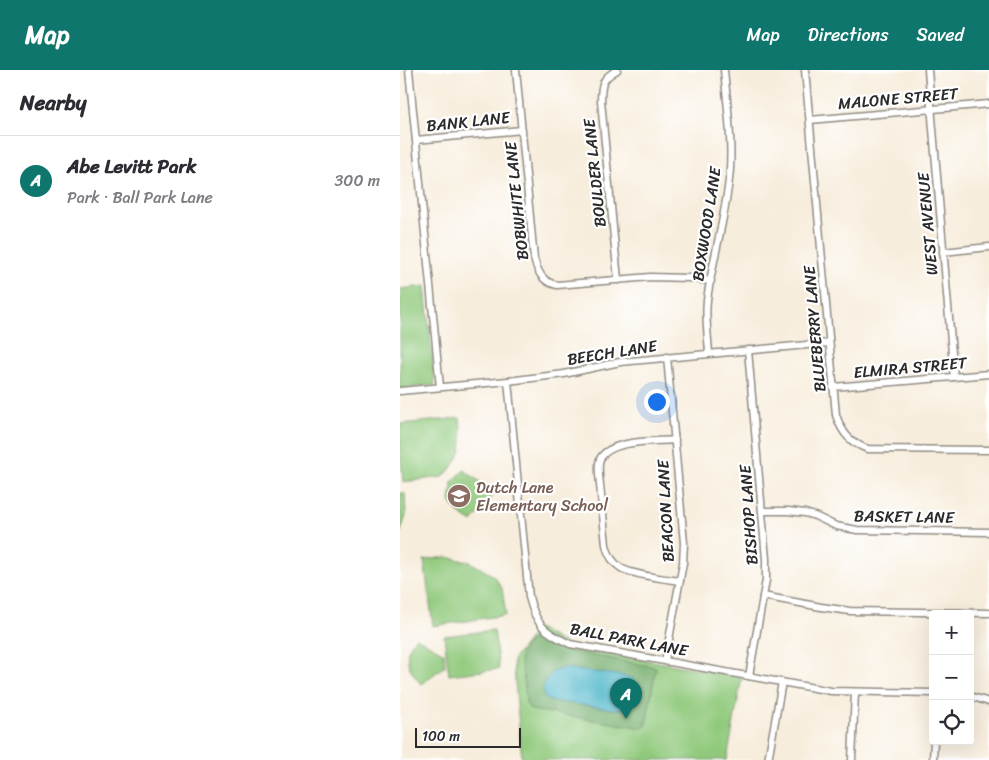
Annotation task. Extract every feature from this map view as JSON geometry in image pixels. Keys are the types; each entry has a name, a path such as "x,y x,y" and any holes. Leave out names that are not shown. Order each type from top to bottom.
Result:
{"street":[{"path":"409,70 440,387"},
{"name":"BOBWHITE LANE","path":"516,70 534,260 538,272 546,281 557,284 664,277 710,281"},
{"name":"BOULDER LANE","path":"617,70 608,76 601,85 600,100 618,280"},
{"name":"BOXWOOD LANE","path":"709,353 707,302 726,206 730,168 730,137 724,70"},
{"name":"BLUEBERRY LANE","path":"806,70 833,387 836,415 840,428 850,440 863,447 878,449 989,450"},
{"name":"WEST AVENUE","path":"928,70 954,377"},
{"name":"MALONE STREET","path":"810,120 989,104"},
{"name":"BANK LANE","path":"416,140 522,130"},
{"path":"943,252 989,248"},
{"name":"BEECH LANE","path":"400,391 564,374 620,362 829,343"},
{"name":"BISHOP LANE","path":"748,350 766,559 766,580 749,676"},
{"name":"BEACON LANE","path":"665,661 680,582 684,543 667,357"},
{"name":"ELMIRA STREET","path":"833,387 989,374"},
{"name":"BALL PARK LANE","path":"508,381 529,596 536,618 553,636 570,644 832,691 929,694"},
{"path":"675,440 623,444 612,448 600,459 599,475 606,545 614,562 630,572 680,582"},
{"name":"BASKET LANE","path":"762,511 805,513 836,526 857,530 989,532"},
{"path":"763,596 850,611 989,613"},
{"path":"768,760 782,682"},
{"path":"852,760 855,692"},
{"path":"974,697 989,702"},
{"path":"933,760 934,745"}],"green space":[{"path":"425,286 435,385 400,389 400,289"},
{"path":"460,418 461,450 455,462 443,477 403,482 400,424"},
{"path":"464,470 495,493 472,522 457,512 450,501 452,482"},
{"path":"400,493 405,493 406,516 400,534"},
{"path":"446,557 470,562 494,576 502,588 506,615 433,626 424,560"},
{"path":"538,628 568,646 742,677 727,760 522,760 513,660"},
{"path":"494,630 499,669 449,675 444,636"},
{"path":"537,636 546,639 563,650 656,667 646,726 642,728 529,708 526,703 520,661 521,653 528,643"},
{"path":"416,637 444,653 445,666 421,684 409,665 407,656"}],"water":[{"path":"564,668 633,678 637,686 629,706 622,709 613,709 550,701 545,698 543,693 544,683 552,672"}],"place":[{"name":"Dutch Lane Elementary School","path":"459,496"},
{"name":"Abe Levitt Park","path":"626,719"}]}
